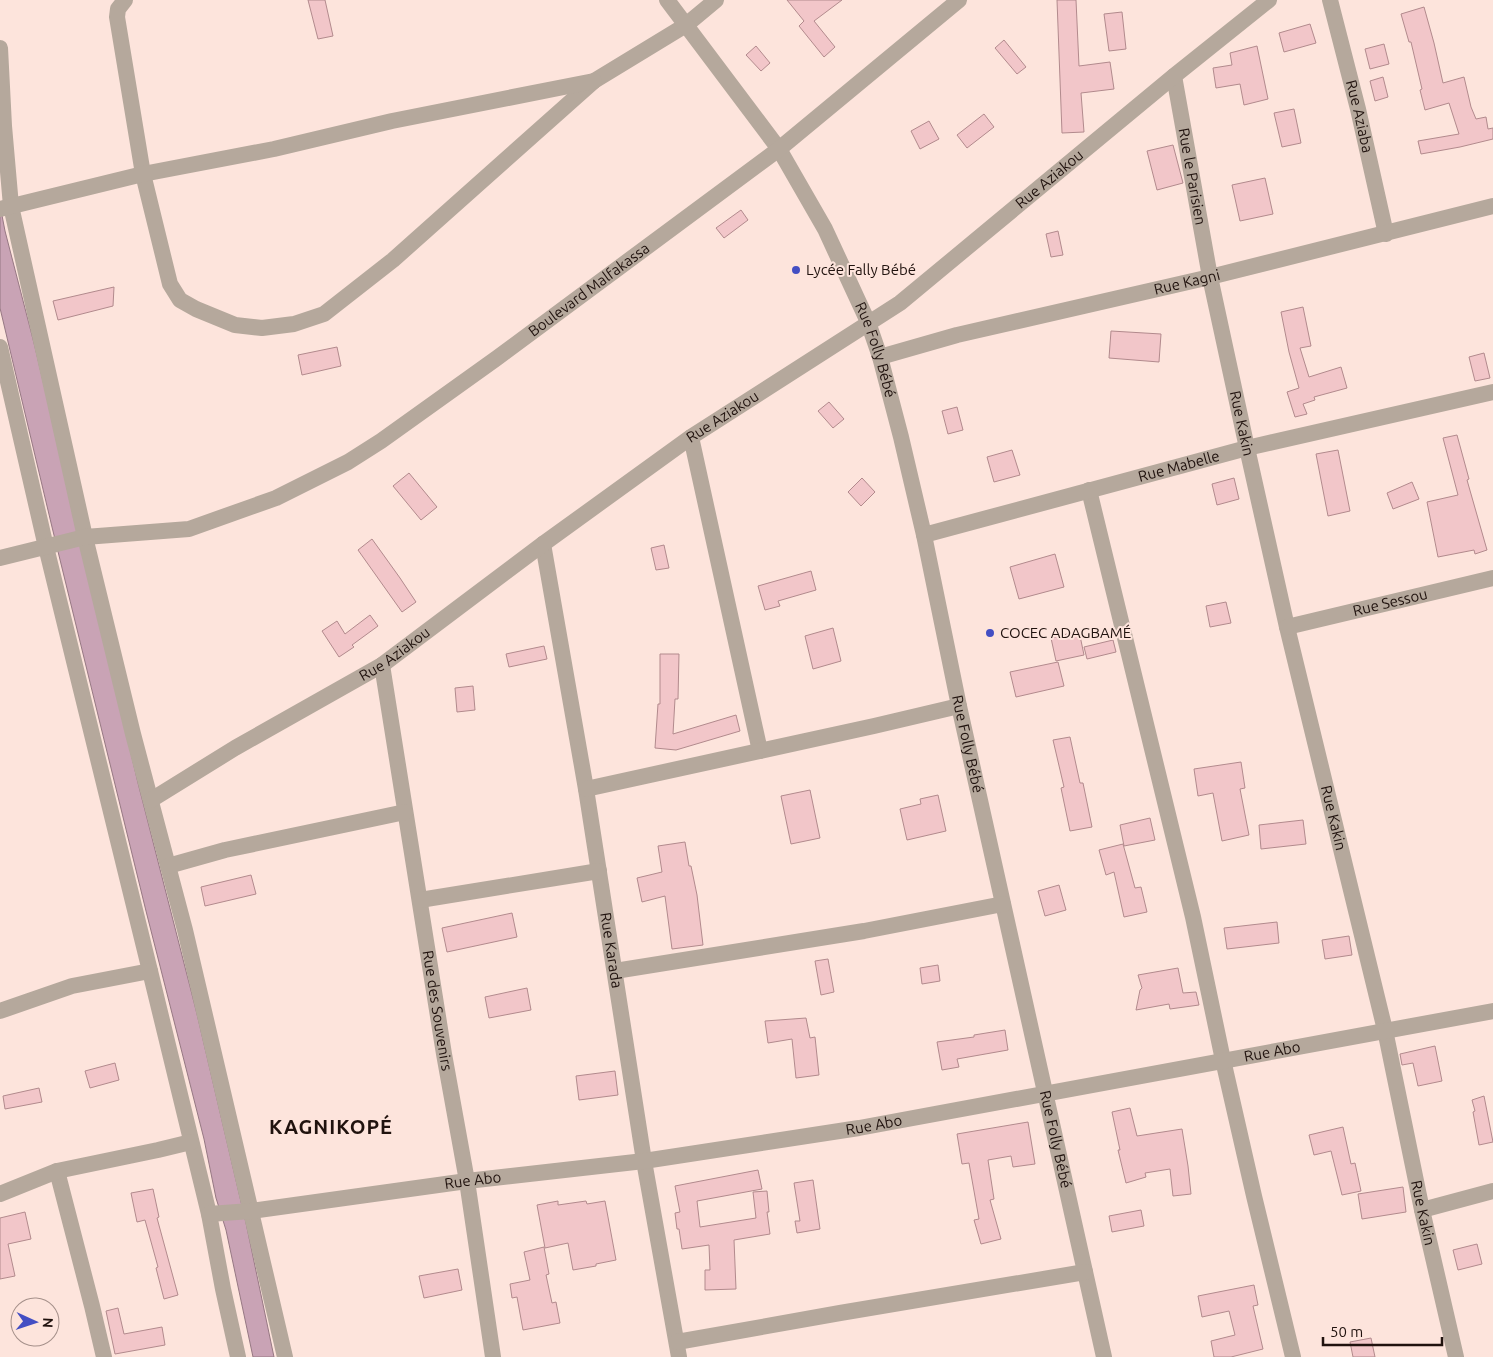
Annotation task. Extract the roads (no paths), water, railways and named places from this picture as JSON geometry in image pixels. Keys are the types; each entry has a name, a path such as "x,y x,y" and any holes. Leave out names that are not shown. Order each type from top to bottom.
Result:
{"street":[{"path":"125,0 118,8 118,17 142,174 170,284 180,300 196,310 235,325 262,328 294,324 324,314 393,260 594,82 686,25 716,0"},
{"name":"Rue Folly Bébé","path":"667,0 778,148 825,229 868,322 880,357 924,535 959,706 1104,1357"},
{"name":"Boulevard Malfakassa","path":"0,558 85,537 189,529 276,498 348,462 381,441 505,352 778,148 958,0"},
{"name":"Rue Aziakou","path":"151,800 235,748 382,665 543,544 691,437 900,302 1269,0"},
{"name":"Rue Aziaba","path":"1330,0 1358,109 1386,234"},
{"path":"0,48 4,126 5,208 131,725 185,930 285,1357"},
{"name":"Rue le Parisien","path":"1174,76 1210,277"},
{"path":"5,208 142,174 274,149 401,119 594,82"},
{"name":"Rue Kagni","path":"880,357 957,335 1210,277 1493,206"},
{"name":"Rue Kakin","path":"1210,277 1287,627 1384,1030 1422,1210 1456,1357"},
{"path":"0,347 209,1214 238,1357"},
{"name":"Rue Mabelle","path":"924,535 1247,448 1493,392"},
{"path":"691,437 760,751"},
{"path":"1089,490 1190,907 1223,1060 1293,1357"},
{"name":"Rue Karada","path":"543,544 586,789 644,1161 678,1350"},
{"name":"Rue Sessou","path":"1287,627 1493,578"},
{"name":"Rue des Souvenirs","path":"382,665 444,1054 467,1181 493,1357"},
{"path":"586,789 959,706"},
{"path":"168,866 225,850 406,812"},
{"path":"420,900 599,871"},
{"path":"615,971 864,931 1003,904"},
{"path":"0,1012 72,986 150,971"},
{"name":"Rue Abo","path":"209,1214 251,1211 467,1181 644,1161 859,1128 1493,1011"},
{"path":"0,1194 58,1171 191,1142"},
{"path":"58,1171 104,1357"},
{"path":"1422,1210 1493,1192"},
{"path":"678,1350 840,1313 1085,1272"}],"place":[{"name":"Lycée Fally Bébé","path":"796,270"},
{"name":"COCEC ADAGBAMÉ","path":"990,633"}],"district":[{"name":"KAGNIKOPÉ","path":"331,1127"}]}
